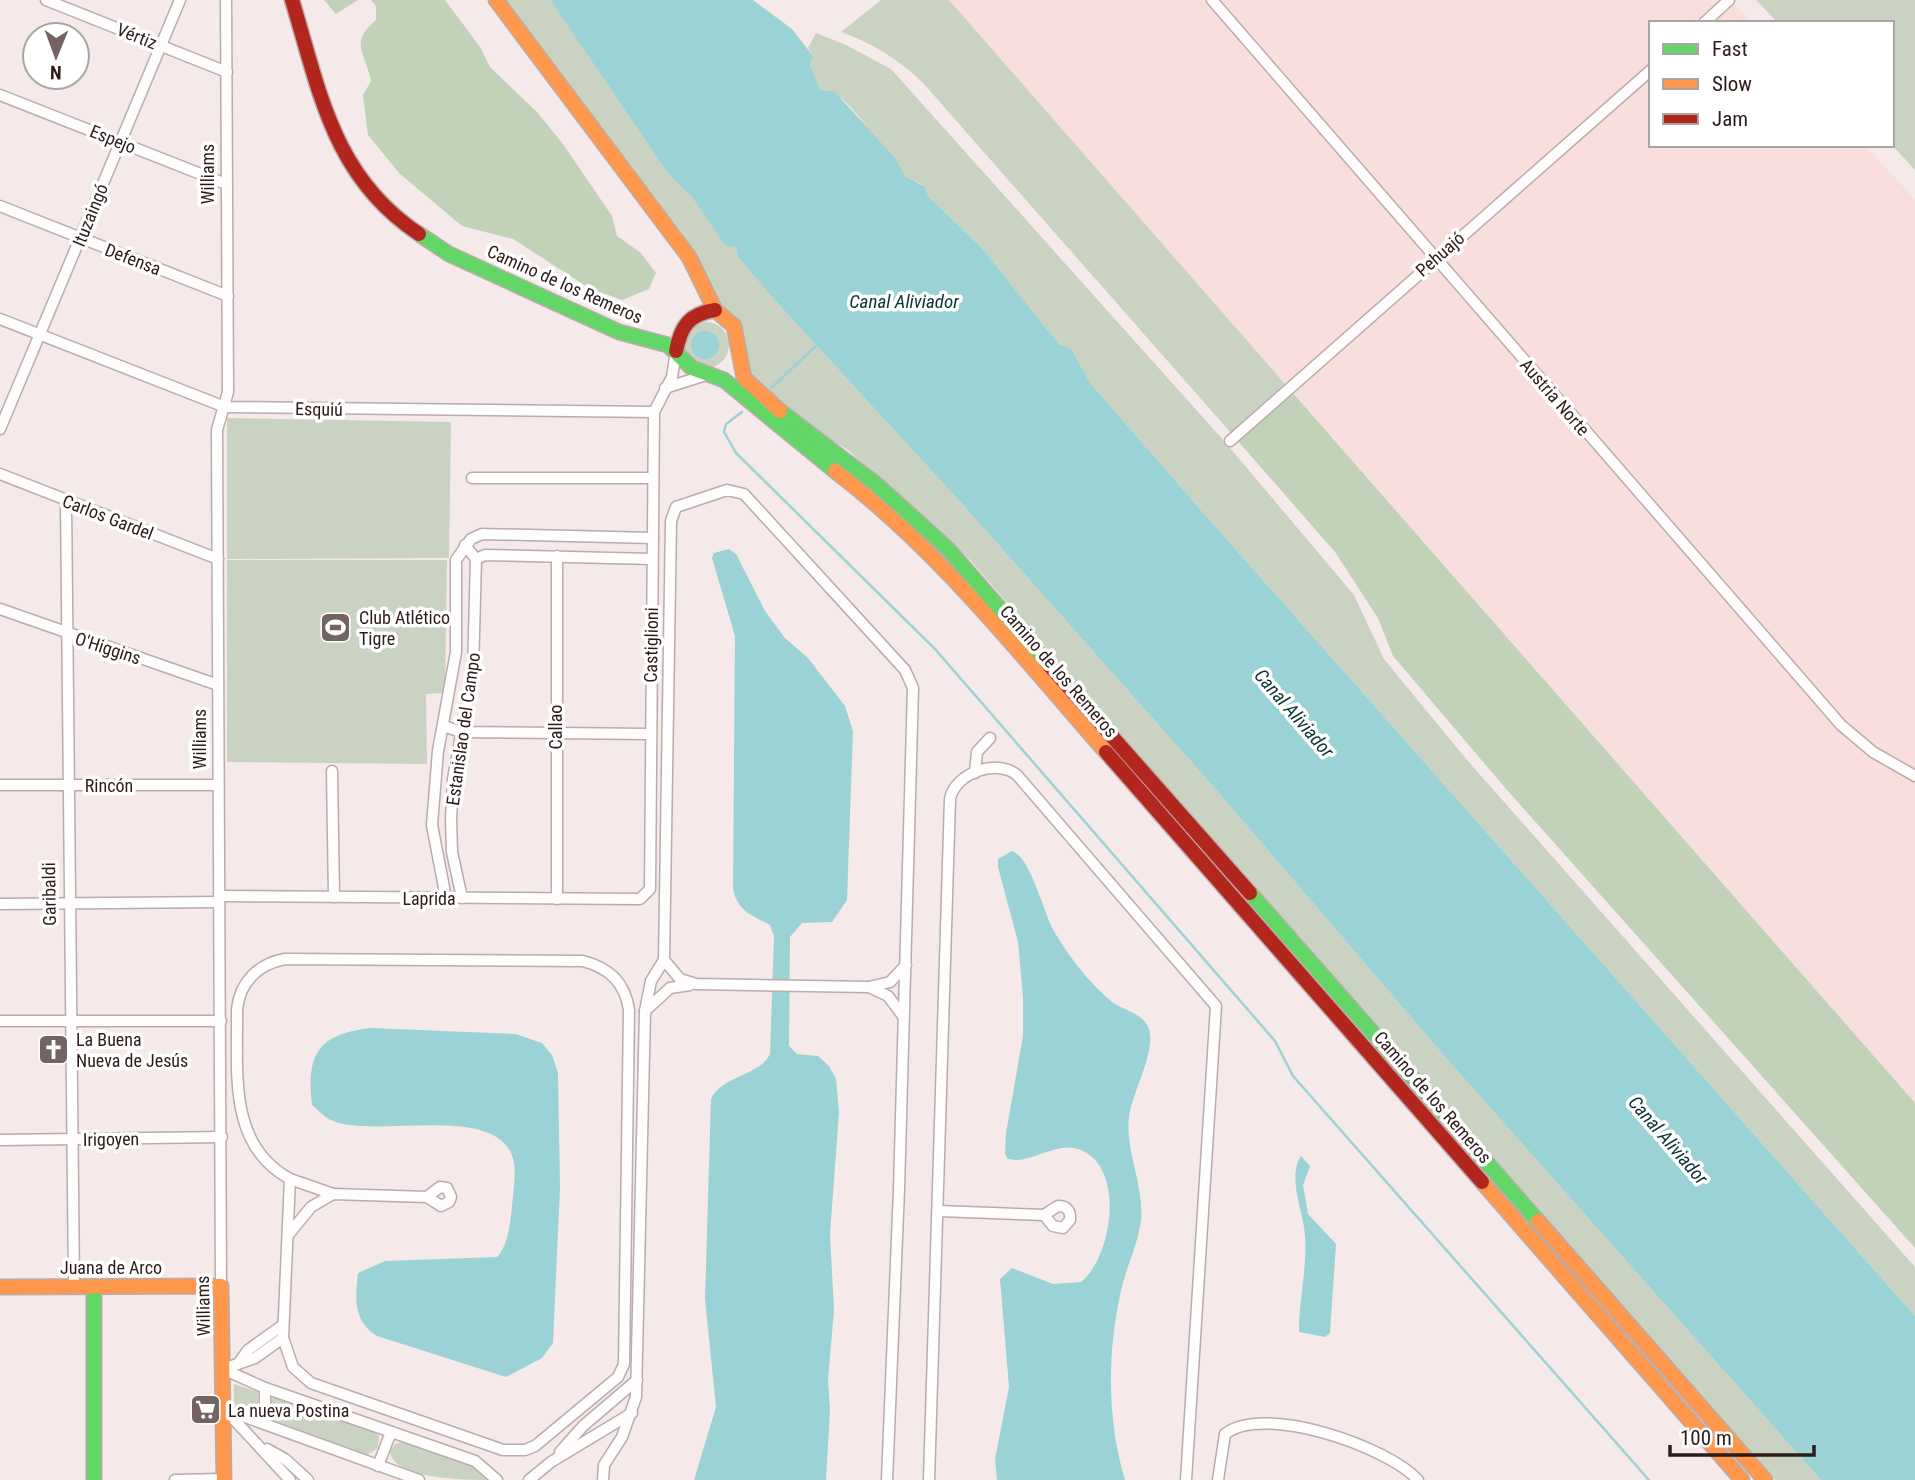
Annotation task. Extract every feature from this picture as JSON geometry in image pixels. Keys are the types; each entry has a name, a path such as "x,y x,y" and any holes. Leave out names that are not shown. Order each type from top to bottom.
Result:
{"main road":[{"name":"Camino de los Remeros","path":"292,0 334,137 353,171 399,220 449,254 619,332 668,345 692,369 724,380 740,391 778,427 867,495 935,558 1742,1480"},
{"name":"Camino de los Remeros","path":"496,0 689,257 715,310 734,326 744,377 761,397 877,484 957,558 1765,1480"},
{"path":"676,351 678,334 686,320 702,312 715,310"},
{"path":"706,375 726,368 733,361 738,345"},
{"path":"94,1286 94,1480"},
{"name":"Juana de Arco","path":"0,1287 221,1286"},
{"name":"Williams","path":"221,1286 224,1479"}],"street":[{"name":"Vértiz","path":"46,0 227,72"},
{"name":"Ituzaingó","path":"0,429 180,0"},
{"name":"Williams","path":"221,1286 217,430 228,392 226,0"},
{"name":"Austria Norte","path":"1212,0 1841,725 1873,752 1915,776"},
{"path":"1706,21 1729,0"},
{"name":"Pehuajó","path":"1230,441 1649,71"},
{"name":"Espejo","path":"0,95 226,184"},
{"name":"Defensa","path":"0,206 228,296"},
{"name":"Esquiú","path":"0,319 225,407 654,412"},
{"name":"Castiglioni","path":"640,900 650,889 654,412 672,377 676,351"},
{"path":"665,388 706,375"},
{"name":"Carlos Gardel","path":"0,474 66,502 218,559"},
{"path":"472,478 653,478"},
{"path":"603,1480 605,1461 622,1437 632,1413 637,1380 645,1011 652,981 664,960 672,513 676,507 727,490 737,490 744,494 911,680 915,702 887,1480"},
{"name":"Garibaldi","path":"66,502 74,1286"},
{"path":"652,559 485,555 476,559 465,545 482,534 653,538"},
{"name":"Estanislao del Campo","path":"446,898 432,825 434,786 456,652 456,560 465,545"},
{"name":"Callao","path":"556,899 557,556"},
{"name":"Estanislao del Campo","path":"462,898 452,852 451,820 453,779 473,671 476,559"},
{"name":"O'Higgins","path":"0,609 67,635 218,685"},
{"path":"444,726 461,732 650,734"},
{"path":"975,773 977,752 990,738"},
{"path":"929,1480 950,799 957,782 975,773 999,767 1017,775 1216,1006 1186,1480"},
{"path":"332,771 334,897"},
{"name":"Rincón","path":"0,785 218,785"},
{"name":"Laprida","path":"0,904 334,897 640,900"},
{"path":"290,1179 282,1325 283,1338 293,1367 311,1383 514,1452 535,1446 618,1377 624,1364 629,1010 622,985 608,971 583,961 285,959 263,967 246,982 238,996 240,1115 253,1146 263,1160 290,1179 333,1194 427,1197"},
{"path":"664,960 680,979 696,984"},
{"path":"645,1011 670,988 696,984 869,987 890,982 906,965"},
{"path":"869,987 888,996 904,1017"},
{"path":"0,1021 220,1021"},
{"name":"Irigoyen","path":"0,1140 222,1137"},
{"path":"288,1234 311,1207 333,1194"},
{"path":"939,1211 1044,1215"},
{"path":"238,1364 248,1350 282,1325"},
{"path":"223,1369 254,1358 283,1338"},
{"path":"223,1369 265,1388 475,1461 497,1480"},
{"path":"551,1462 583,1426 637,1380"},
{"path":"265,1388 265,1424"},
{"path":"223,1409 419,1480"},
{"path":"223,1409 262,1446 290,1480"},
{"path":"528,1480 551,1462 632,1413"},
{"path":"1219,1480 1225,1434 1236,1427 1264,1424 1298,1425 1321,1430 1401,1464 1418,1480"},
{"path":"379,1466 391,1432"},
{"path":"262,1446 285,1459 308,1480"},
{"path":"175,1480 224,1479"}],"shaded area":[{"path":"949,0 1731,0 1750,21 1649,21 1649,147 1867,147 1915,199 1915,1103"}],"green space":[{"path":"324,0 358,0 336,14"},
{"path":"371,0 445,0 480,47 490,67 537,112 563,144 612,216 617,236 641,253 656,273 649,289 622,300 589,288 513,239 462,226 400,174 368,135 363,95 371,81 361,41 376,20 376,6"},
{"path":"503,0 550,0 669,175 691,196 725,244 736,247 738,257 770,295 963,505 1211,784 1446,1058 1821,1480 1775,1480 1526,1201 970,560 848,450 793,417 757,387 742,362 743,332 736,321 718,306"},
{"path":"881,0 949,0 1286,385 1231,433 923,83 885,53 841,32"},
{"path":"1756,0 1915,0 1915,170 1894,147 1894,21 1776,21"},
{"path":"816,33 846,45 891,69 1225,442 1354,595 1384,659 1467,760 1915,1267 1915,1316 1199,508 1091,384 1071,349 1059,344 982,248 929,197 924,186 907,178 843,99 820,89 810,65 813,56 808,48"},
{"path":"706,322 722,329 729,345 722,361 706,368 690,361 683,345 690,329"},
{"path":"1292,392 1915,1103 1915,1248 1507,790 1393,656 1378,618 1335,552 1237,440"},
{"path":"227,418 451,422 449,558 227,559"},
{"name":"Club Atlético Tigre","path":"227,560 447,560 445,693 426,694 427,764 227,762"},
{"path":"234,1384 258,1392 258,1412 234,1405"},
{"path":"275,1397 374,1432 379,1436 378,1448 367,1455 273,1420 269,1415 269,1401"},
{"path":"402,1442 479,1468 491,1480 434,1476 404,1468 395,1461 390,1452 395,1444"}],"water":[{"name":"Canal Aliviador","path":"550,0 753,0 792,29 813,56 810,65 820,89 835,92 894,157 906,177 924,186 929,197 982,248 1059,344 1071,349 1091,384 1199,508 1915,1316 1915,1480 1821,1480 1446,1058 1211,784 963,505 770,295 738,257 736,247 725,245 691,196 669,175"},
{"path":"705,331 715,335 719,345 715,355 705,359 695,355 691,345 695,335"},
{"path":"729,549 736,554 765,611 785,638 808,658 845,706 853,731 847,900 832,922 802,923 790,937 789,1046 797,1054 818,1056 829,1066 836,1079 839,1112 830,1234 834,1310 828,1380 830,1409 826,1480 694,1480 716,1407 705,1299 711,1099 724,1085 765,1062 770,1054 774,936 770,925 742,908 733,889 735,636 712,558 714,553"},
{"path":"1012,851 1019,855 1031,874 1050,924 1074,961 1104,995 1143,1019 1149,1029 1147,1060 1131,1106 1128,1129 1140,1194 1141,1220 1116,1314 1111,1362 1112,1410 1125,1480 997,1480 995,1459 1009,1387 1000,1279 1012,1268 1053,1284 1081,1282 1100,1255 1109,1216 1105,1178 1098,1163 1085,1152 1065,1148 1015,1160 1007,1158 1005,1153 1023,1036 1018,942 998,867 998,859"},
{"path":"371,1028 516,1034 542,1043 552,1055 558,1073 560,1188 553,1343 542,1358 506,1377 377,1336 363,1323 360,1316 356,1300 358,1273 385,1261 497,1257 505,1245 509,1228 515,1174 511,1153 499,1139 480,1130 456,1126 351,1125 330,1120 312,1105 311,1072 319,1050 339,1035"},
{"path":"1301,1156 1310,1166 1303,1185 1308,1214 1336,1244 1330,1333 1325,1337 1299,1332 1305,1240 1295,1182"}],"waterway":[{"path":"771,388 817,345"},
{"path":"742,412 726,424 724,432 736,453 935,649 1275,1041 1293,1076 1649,1480"}],"traffic: fast":[{"path":"419,234 449,254 619,332 668,345 692,368 724,380 835,471"},
{"path":"780,411 876,484 948,549 1049,665"},
{"path":"1250,893 1538,1221"},
{"path":"94,1286 94,1480"}],"traffic: slow":[{"path":"496,0 689,257 715,310 734,326 744,378 780,411"},
{"path":"835,471 909,534 944,569 1106,752"},
{"path":"1482,1182 1742,1480"},
{"path":"1538,1221 1765,1480"},
{"path":"0,1287 221,1286 224,1480"}],"traffic: jam":[{"path":"292,0 322,99 348,159 367,186 390,211 419,234"},
{"path":"676,351 688,323 699,315 715,310"},
{"path":"1049,665 1250,893"},
{"path":"1106,752 1482,1182"}],"place":[{"name":"Club Atlético Tigre","path":"336,627"},
{"name":"La Buena Nueva de Jesús","path":"53,1049"},
{"name":"La nueva Postina","path":"205,1410"}]}
